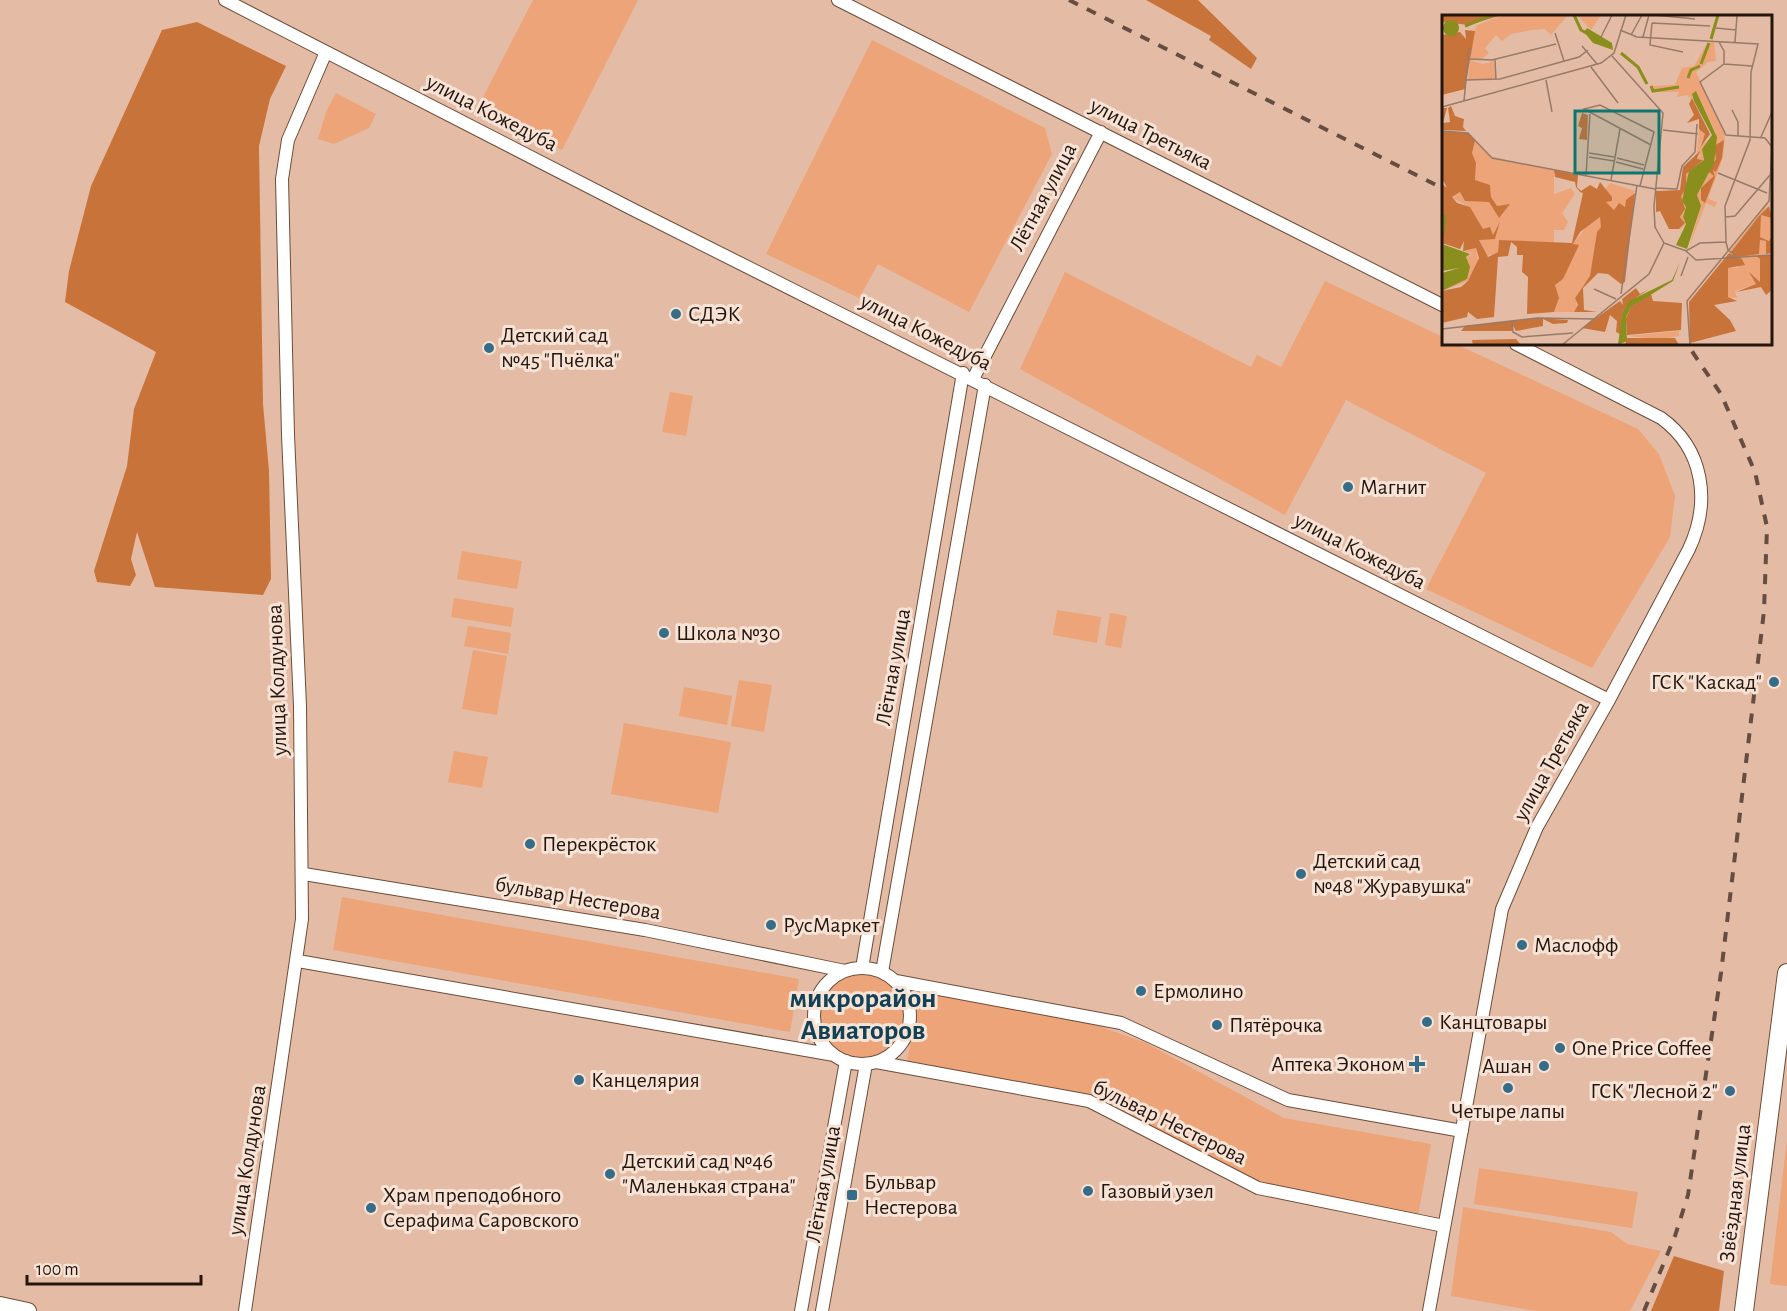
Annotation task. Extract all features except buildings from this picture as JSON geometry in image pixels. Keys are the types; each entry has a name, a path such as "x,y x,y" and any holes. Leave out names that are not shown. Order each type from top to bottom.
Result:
{"main road":[{"name":"Звёздная улица","path":"1744,1311 1787,974"},
{"path":"0,1305 28,1311"}],"street":[{"name":"улица Кожедуба","path":"225,0 1610,700"},
{"name":"улица Третьяка","path":"838,0 1442,305"},
{"name":"улица Колдунова","path":"245,1311 298,961 304,874 282,179 288,140 326,52"},
{"name":"Лётная улица","path":"862,968 974,379 1101,132"},
{"name":"улица Третьяка","path":"1429,1311 1502,909 1537,827 1610,700 1697,532 1702,492 1700,476 1679,431 1662,418 1518,345"},
{"name":"Лётная улица","path":"882,972 974,379"},
{"name":"бульвар Нестерова","path":"304,874 645,930 845,971"},
{"path":"298,961 834,1055 846,1061 871,1063 900,1046 907,1034 910,1020 909,1006 904,992 896,981 882,972 862,968 845,971 822,989 816,1003 814,1017 817,1032 824,1045 834,1055"},
{"path":"896,981 1121,1023 1288,1100 1462,1131"},
{"name":"Лётная улица","path":"801,1311 846,1061"},
{"name":"Лётная улица","path":"822,1311 871,1063"},
{"name":"бульвар Нестерова","path":"871,1063 1089,1101 1258,1188 1444,1226"}],"shaded area":[{"path":"533,0 638,0 562,150 480,103"},
{"path":"1146,0 1198,0 1257,58 1251,69 1209,40 1211,36"},
{"path":"197,22 286,66 270,99 259,146 263,404 269,471 271,579 263,595 155,587 137,532 131,559 136,575 130,586 97,582 94,571 127,466 134,409 156,352 65,302 69,271 91,186 162,30"},
{"path":"872,40 1045,128 1052,154 969,312 878,264 859,298 766,254"},
{"path":"336,93 376,114 369,128 334,144 318,139 326,112"},
{"path":"1065,272 1251,367 1257,355 1281,367 1325,281 1442,337 1442,345 1458,345 1638,429 1659,454 1675,496 1670,537 1592,668 1426,589 1486,473 1346,400 1285,515 1020,369"},
{"path":"670,392 693,396 686,436 662,432"},
{"path":"462,551 522,561 517,589 457,579"},
{"path":"454,598 514,608 511,627 451,617"},
{"path":"1057,610 1101,617 1097,643 1053,635"},
{"path":"1110,613 1127,616 1121,648 1105,645"},
{"path":"468,626 511,633 508,654 464,646"},
{"path":"473,650 507,656 497,715 462,709"},
{"path":"739,680 772,685 764,732 731,726"},
{"path":"684,687 732,696 727,725 679,716"},
{"path":"624,723 731,742 718,813 611,794"},
{"path":"454,751 488,757 482,788 448,782"},
{"path":"342,897 799,979 790,1032 333,950"},
{"path":"862,975 878,978 891,987 900,1000 903,1016 900,1032 891,1045 878,1054 862,1057 846,1054 833,1045 824,1032 821,1016 824,1000 833,987 846,978"},
{"path":"921,992 1088,1022 1146,1043 1284,1118 1431,1144 1418,1216 1284,1190 1248,1179 1088,1094 907,1061"},
{"path":"1787,1139 1787,1286 1770,1284"},
{"path":"1479,1168 1638,1192 1632,1228 1474,1204"},
{"path":"1463,1207 1611,1232 1627,1244 1661,1251 1630,1311 1536,1311 1451,1296"},
{"path":"1674,1256 1724,1271 1719,1311 1651,1311"}],"railway":[{"path":"1069,0 1442,188"},
{"path":"1644,1311 1675,1236 1688,1195 1721,973 1764,611 1767,527 1755,472 1721,394 1688,345"}],"place":[{"name":"СДЭК","path":"676,314"},
{"name":"Детский сад №45 \"Пчёлка\"","path":"489,348"},
{"name":"Магнит","path":"1348,487"},
{"name":"Школа №30","path":"664,633"},
{"name":"ГСК \"Каскад\"","path":"1774,682"},
{"name":"Перекрёсток","path":"530,844"},
{"name":"Детский сад №48 \"Журавушка\"","path":"1301,874"},
{"name":"РусМаркет","path":"771,925"},
{"name":"Маслофф","path":"1522,945"},
{"name":"Ермолино","path":"1141,991"},
{"name":"Канцтовары","path":"1427,1022"},
{"name":"Пятёрочка","path":"1217,1025"},
{"name":"One Price Coffee","path":"1560,1048"},
{"name":"Аптека Эконом","path":"1417,1064"},
{"name":"Ашан","path":"1544,1066"},
{"name":"Канцелярия","path":"579,1080"},
{"name":"Четыре лапы","path":"1508,1088"},
{"name":"ГСК \"Лесной 2\"","path":"1730,1091"},
{"name":"Детский сад №46 \"Маленькая страна\"","path":"610,1174"},
{"name":"Газовый узел","path":"1088,1191"},
{"name":"Бульвар Нестерова","path":"852,1195"},
{"name":"Храм преподобного Серафима Саровского","path":"371,1208"}],"district":[{"name":"микрорайон Авиаторов","path":"863,1015"}]}
